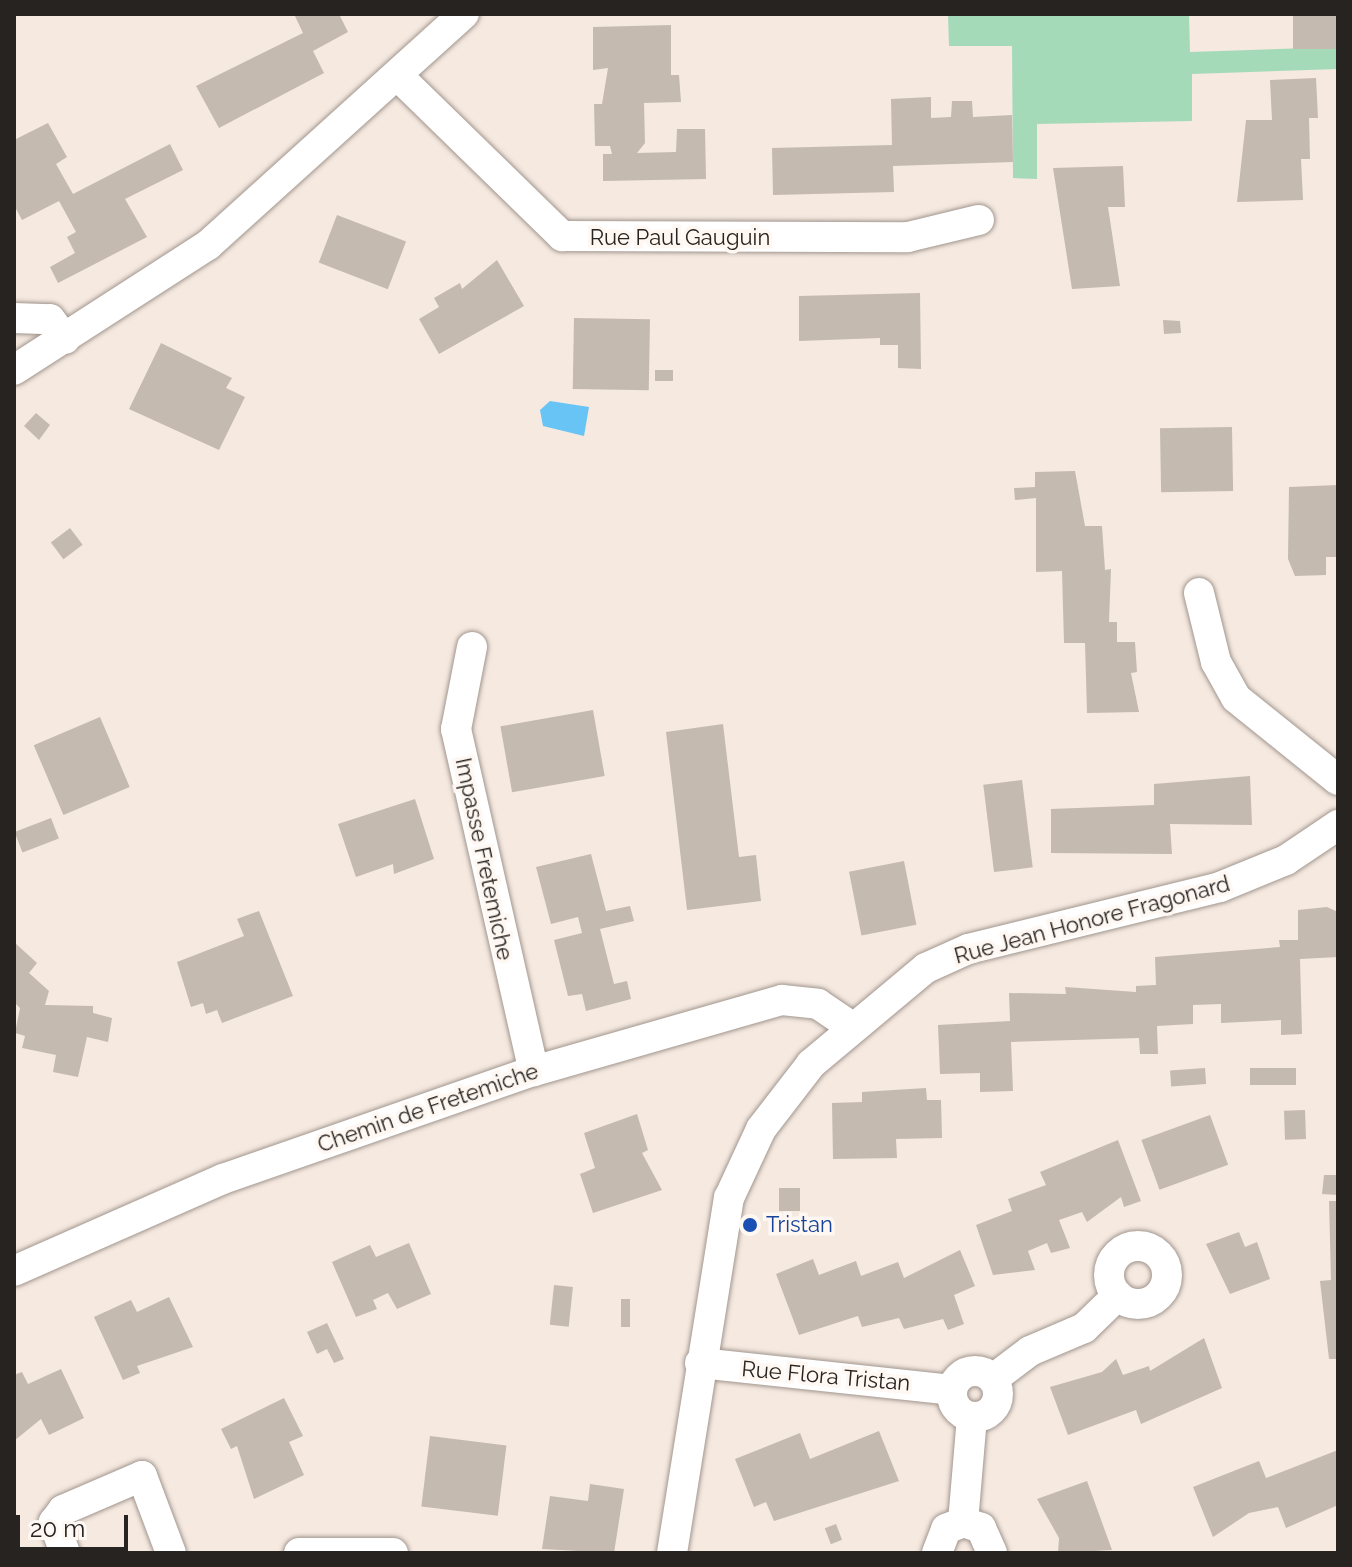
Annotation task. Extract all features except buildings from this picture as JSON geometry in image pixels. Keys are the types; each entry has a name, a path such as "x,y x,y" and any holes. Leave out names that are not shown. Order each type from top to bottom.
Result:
{"street":[{"path":"14,370 208,245 464,14"},
{"name":"Rue Paul Gauguin","path":"397,75 562,236 908,237 979,220"},
{"path":"14,318 50,319 65,339"},
{"path":"1199,593 1216,662 1236,698 1338,780"},
{"name":"Impasse Fretemiche","path":"472,647 456,729 534,1071"},
{"name":"Rue Jean Honore Fragonard","path":"672,1553 716,1248 742,1164 784,1096 849,1025 926,968 968,949 1220,887 1286,860 1338,825"},
{"name":"Chemin de Fretemiche","path":"14,1271 223,1179 534,1071 782,1000 818,1004 849,1025"},
{"path":"952,1390 958,1410 972,1417 993,1409 993,1379 1030,1351 1084,1328 1118,1295"},
{"name":"Rue Flora Tristan","path":"700,1363 952,1390 966,1373 993,1379"},
{"path":"963,1522 972,1417"},
{"path":"65,1553 54,1522 63,1510 142,1476 171,1553"},
{"path":"937,1553 940,1536 963,1522 981,1528 992,1553"},
{"path":"299,1553 393,1553"}],"green space":[{"path":"948,14 1189,14 1190,52 1338,47 1338,69 1192,74 1192,121 1037,124 1037,179 1013,178 1012,46 949,46"}],"water":[{"path":"550,401 589,407 584,436 543,426 540,410"}],"place":[{"name":"Tristan","path":"750,1225"}]}
